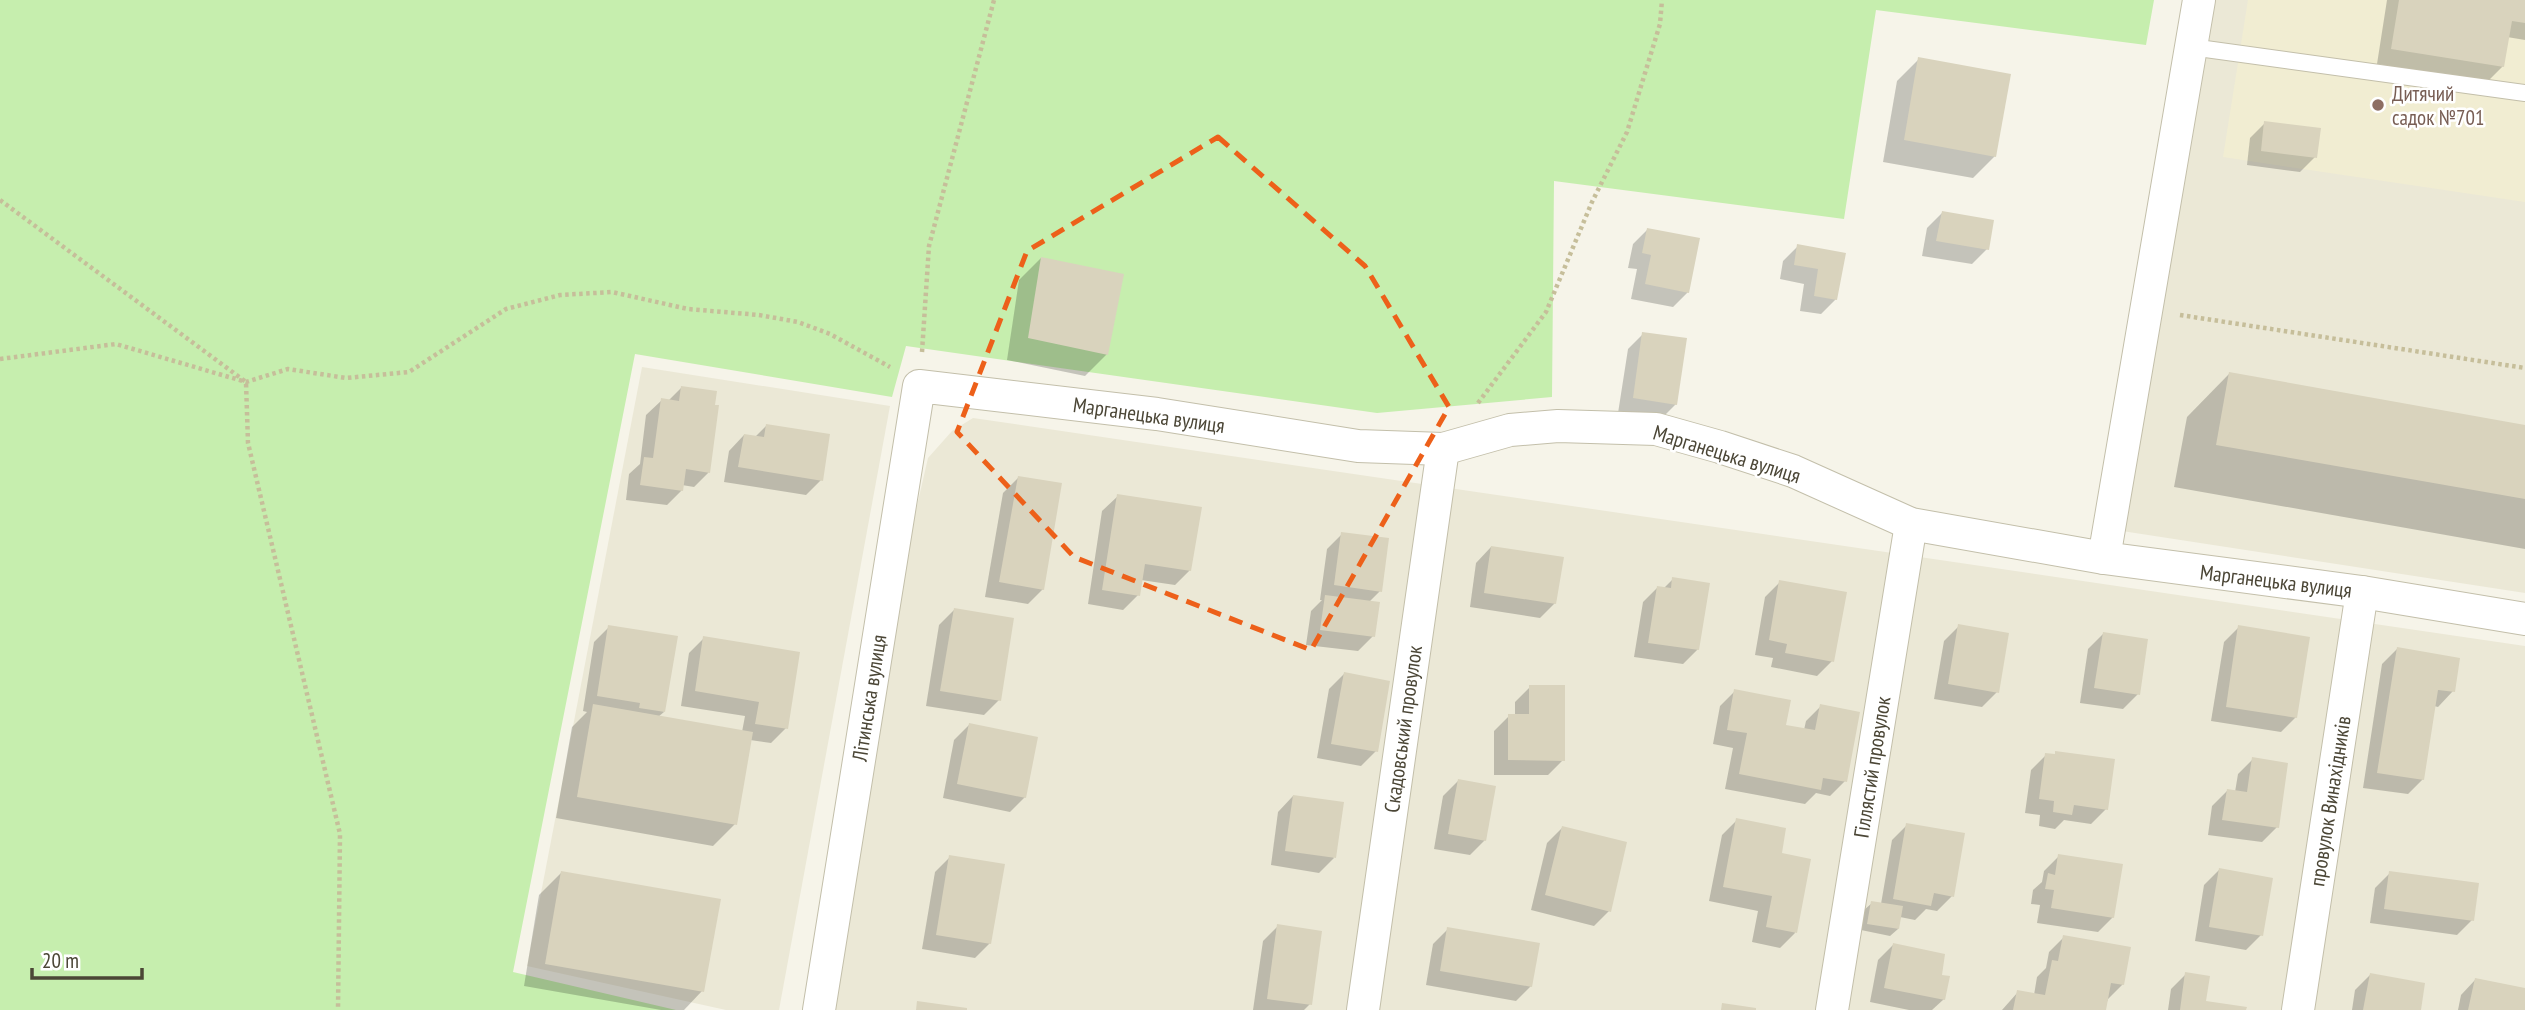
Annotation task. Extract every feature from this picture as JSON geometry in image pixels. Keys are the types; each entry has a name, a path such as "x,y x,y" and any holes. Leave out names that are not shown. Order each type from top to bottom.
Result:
{"street":[{"path":"2104,558 2199,0"},
{"name":"Марганецька вулиця","path":"919,386 1157,414 1358,446 1443,449 1510,429 1558,426 1656,429 1793,471 1911,524 2104,558 2361,592 2525,619"},
{"name":"Літинська вулиця","path":"820,1010 919,386"},
{"name":"Скадовський провулок","path":"1363,1010 1443,449"},
{"name":"Гіллястий провулок","path":"1832,1010 1911,524"},
{"name":"провулок Винахідників","path":"2298,1010 2361,592"}],"lane":[{"path":"2191,47 2525,93"}],"path":[{"path":"0,359 116,344 246,382 288,369 346,378 409,372 506,310 560,295 612,292 688,309 759,315 797,322 830,334 919,386 929,246 994,0"},
{"path":"1475,406 1546,312 1592,202 1628,132 1660,24 1662,0"},
{"path":"0,200 246,382"},
{"path":"2172,314 2525,368"},
{"path":"246,382 248,443 340,834 338,1010"}],"highlighted area":[{"path":"1218,137 1365,266 1449,407 1311,650 1074,557 957,432 1027,251"}],"shaded area":[{"path":"2212,0 2525,0 2525,593 2122,531"},
{"name":"Дитячий садок №701","path":"2248,0 2525,0 2525,202 2223,157"},
{"path":"642,367 890,406 779,1010 726,1010 527,966"},
{"path":"973,418 2525,646 2525,1010 832,1010 908,545 928,458 952,431"}],"green space":[{"path":"0,0 2154,0 2146,45 1876,10 1844,219 1554,181 1552,397 1377,413 906,346 892,397 635,354 513,972 676,1010 0,1010"}],"building":[{"path":"2399,0 2525,0 2525,23 2512,21 2504,67 2391,49"},
{"path":"1918,57 2011,74 1996,157 1904,140"},
{"path":"2264,121 2321,128 2317,158 2261,151"},
{"path":"1942,211 1994,220 1989,250 1936,241"},
{"path":"1647,228 1700,238 1689,293 1645,284 1651,255 1642,253"},
{"path":"1797,244 1846,253 1837,300 1814,296 1818,269 1794,265"},
{"path":"1041,257 1124,274 1108,355 1028,338"},
{"path":"1642,332 1687,338 1677,405 1633,398"},
{"path":"2229,372 2525,425 2525,499 2216,445"},
{"path":"681,386 717,391 715,405 719,405 710,473 686,469 683,491 640,485 644,457 653,458 661,398 679,401"},
{"path":"766,424 830,434 823,481 738,467 744,434 764,437"},
{"path":"1018,476 1062,483 1044,590 999,582"},
{"path":"1117,494 1202,507 1191,571 1145,564 1140,596 1102,590"},
{"path":"1341,532 1389,538 1382,592 1334,585"},
{"path":"1491,546 1564,557 1556,604 1484,593"},
{"path":"1672,577 1710,583 1699,650 1648,643 1657,586 1671,588"},
{"path":"1779,580 1847,592 1834,662 1785,653 1787,644 1769,640"},
{"path":"1325,595 1380,602 1375,637 1320,630"},
{"path":"954,608 1014,618 1001,701 940,691"},
{"path":"1958,624 2009,633 1999,693 1948,684"},
{"path":"608,625 678,636 665,712 639,708 640,703 597,696"},
{"path":"2238,625 2310,637 2297,718 2226,707"},
{"path":"2103,632 2148,639 2140,695 2094,688"},
{"path":"703,636 800,652 788,729 755,724 759,702 695,691"},
{"path":"2397,647 2460,658 2455,692 2438,690 2424,780 2377,773"},
{"path":"1344,672 1390,681 1378,752 1331,744"},
{"path":"1529,685 1565,685 1565,761 1508,760 1508,714 1529,714"},
{"path":"1734,689 1791,700 1786,725 1815,730 1820,704 1860,712 1847,782 1823,778 1821,790 1739,774 1747,733 1727,730"},
{"path":"593,704 753,732 737,825 577,797"},
{"path":"969,723 1038,737 1026,798 957,784"},
{"path":"2055,751 2115,759 2108,810 2074,805 2072,815 2053,812 2054,801 2039,799 2045,753 2055,754"},
{"path":"2252,757 2288,763 2279,828 2222,820 2227,789 2247,792"},
{"path":"1458,779 1496,786 1486,841 1448,834"},
{"path":"1293,795 1344,802 1336,858 1285,851"},
{"path":"1736,818 1786,828 1782,853 1811,859 1797,933 1766,927 1772,896 1723,887"},
{"path":"1906,823 1965,833 1954,897 1934,893 1931,906 1893,899"},
{"path":"1562,826 1627,842 1611,912 1545,895"},
{"path":"2058,854 2123,864 2114,918 2051,908 2054,890 2045,889 2048,873 2055,875"},
{"path":"949,855 1005,864 991,944 936,935"},
{"path":"2219,868 2273,878 2263,936 2209,927"},
{"path":"561,871 721,899 704,992 545,964"},
{"path":"2389,871 2479,883 2474,921 2384,909"},
{"path":"1871,901 1903,906 1899,929 1867,924"},
{"path":"1277,924 1322,931 1312,1005 1267,999"},
{"path":"1447,927 1540,943 1532,987 1440,971"},
{"path":"2063,935 2131,947 2124,985 2111,983 2106,1010 2013,1010 2017,990 2045,995 2052,960 2058,961"},
{"path":"1893,943 1945,954 1942,975 1950,976 1945,1000 1884,988"},
{"path":"2185,972 2210,976 2206,1001 2247,1007 2246,1010 2180,1010"},
{"path":"2370,973 2425,983 2421,1010 2363,1010"},
{"path":"2475,978 2525,988 2525,1010 2468,1010"},
{"path":"917,1001 967,1008 967,1010 916,1010"},
{"path":"1722,1003 1756,1008 1756,1010 1721,1010"}],"place":[{"name":"Дитячий садок №701","path":"2378,105"}]}
